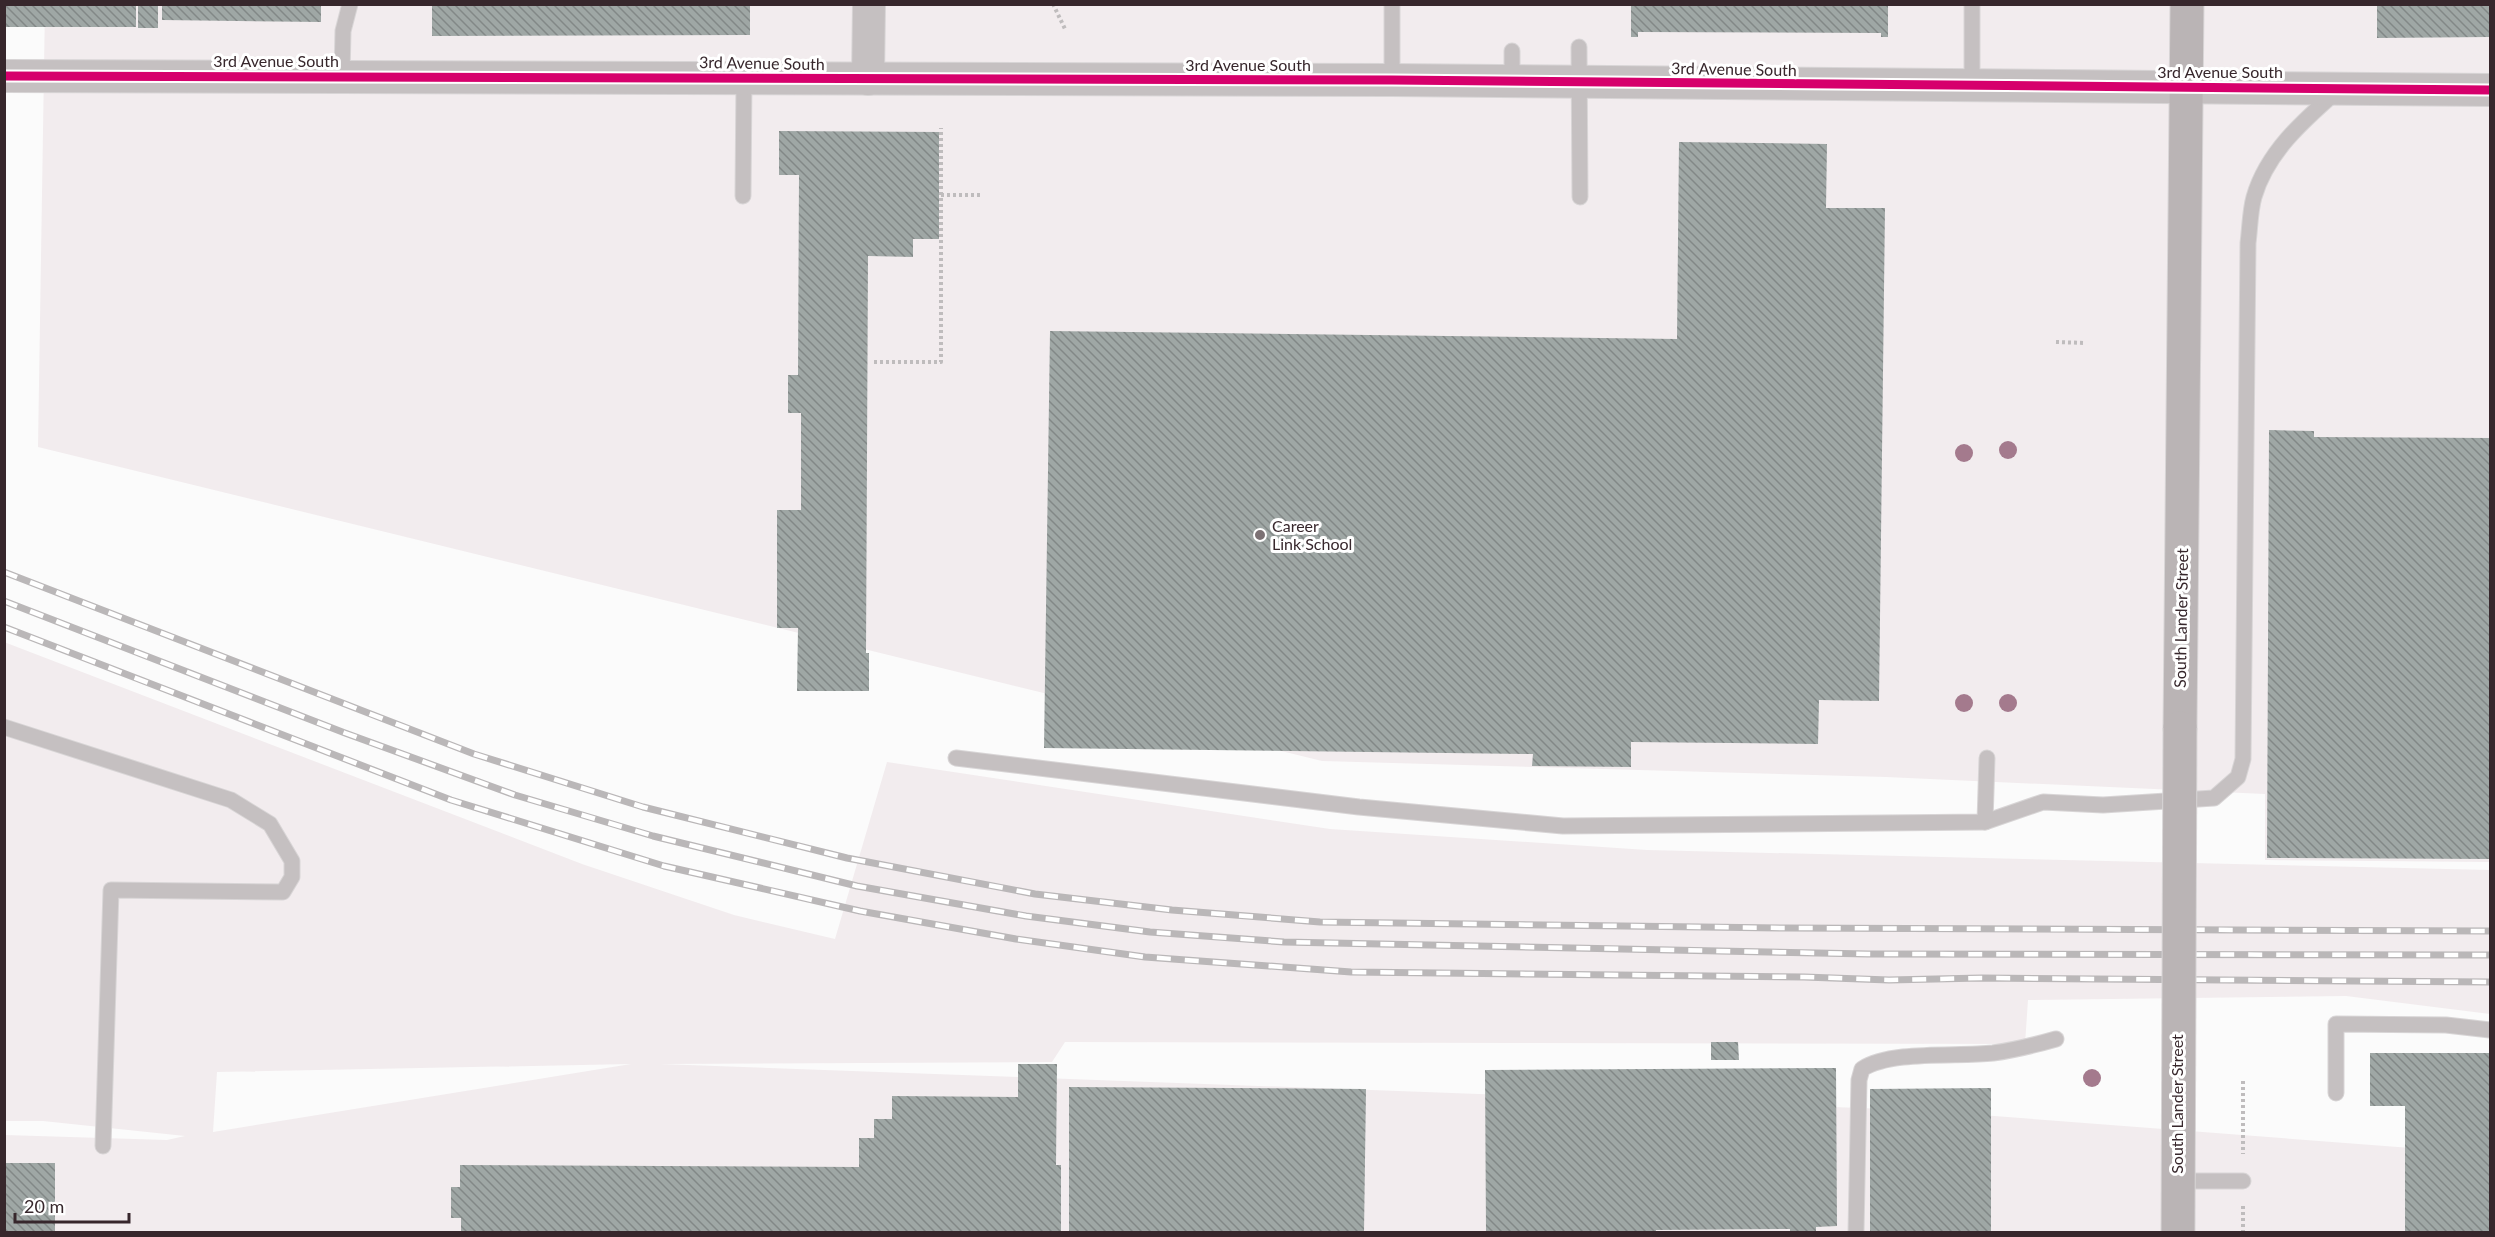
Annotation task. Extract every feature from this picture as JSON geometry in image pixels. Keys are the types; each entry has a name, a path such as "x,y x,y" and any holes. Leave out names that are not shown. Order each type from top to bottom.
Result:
{"main road":[{"name":"South Lander Street","path":"2178,1233 2178,850 2187,4"}],"street":[{"path":"868,79 869,4"},
{"name":"3rd Avenue South","path":"4,76 1392,80 2490,90"}],"lane":[{"path":"342,76 343,31 350,4"},
{"path":"1392,4 1392,80"},
{"path":"1972,4 1972,86"},
{"path":"1579,47 1580,197"},
{"path":"1512,51 1512,82"},
{"path":"743,196 744,78"},
{"path":"956,758 1359,807 1563,826 1985,822 2043,802 2103,805 2214,798 2238,777 2243,759 2248,243 2254,196 2271,161 2295,129 2340,88"},
{"path":"4,727 231,800 270,824 292,861 292,877 283,892 111,890 103,1146"},
{"path":"1985,822 1987,758"},
{"path":"2336,1093 2336,1024 2446,1024 2490,1030"},
{"path":"1856,1233 1859,1080 1862,1069 1880,1060 1992,1053 2022,1049 2056,1039"},
{"path":"2185,1054 2186,1233"},
{"path":"2186,1181 2243,1181"}],"path":[{"path":"1053,4 1066,31"},
{"path":"874,362 941,362 941,128"},
{"path":"941,195 980,195"},
{"path":"2056,342 2085,343"}],"shaded area":[{"path":"45,5 2490,5 2490,862 2265,860 2265,794 1886,777 1322,761 38,447"},
{"path":"4,642 582,864 734,915 835,939 887,762 1330,829 1647,850 2490,870 2490,1014 2346,996 2028,1000 2025,1044 1065,1042 1052,1062 660,1064 1915,1110 2490,1154 2490,1232 5,1232 5,1135 167,1140 185,1136 43,1121 5,1121","holes":["631,1064 213,1132 217,1072"]}],"building":[{"path":"4,4 136,4 136,27 4,27"},
{"path":"138,4 158,4 158,28 138,28"},
{"path":"162,4 321,4 321,22 162,20"},
{"path":"1631,4 1888,4 1888,37 1881,37 1881,33 1638,32 1638,37 1631,37"},
{"path":"2377,4 2489,4 2489,37 2377,38"},
{"path":"432,5 750,5 750,35 432,36"},
{"path":"779,131 939,132 939,239 913,239 913,257 868,256 866,653 869,653 869,691 797,691 798,628 777,628 777,510 801,510 801,413 788,413 788,375 798,375 799,175 779,175"},
{"path":"1679,142 1827,144 1826,208 1885,208 1879,701 1819,700 1818,744 1631,742 1631,767 1532,766 1533,754 1044,748 1050,331 1677,339"},
{"path":"2269,430 2314,431 2314,437 2490,438 2490,859 2267,858"},
{"path":"1711,1042 1738,1042 1739,1060 1711,1060"},
{"path":"2370,1053 2490,1053 2490,1232 2405,1232 2405,1106 2370,1106"},
{"path":"1018,1064 1057,1064 1056,1165 1061,1165 1061,1232 461,1232 461,1218 451,1218 451,1187 460,1187 460,1165 859,1167 859,1138 874,1138 874,1119 892,1119 892,1096 1018,1097"},
{"path":"1836,1068 1837,1226 1816,1227 1816,1232 1790,1232 1790,1229 1486,1232 1485,1070"},
{"path":"1069,1087 1366,1089 1364,1232 1069,1232"},
{"path":"1991,1088 1991,1232 1870,1232 1870,1089"},
{"path":"4,1163 55,1163 55,1232 4,1232"}],"railway":[{"path":"4,572 474,754 643,807 847,858 1035,894 1172,910 1320,922 1784,928 2490,931"},
{"path":"4,601 345,733 515,795 653,836 857,886 1026,916 1150,932 1284,942 1868,954 2490,955"},
{"path":"4,627 451,800 664,866 860,911 1016,939 1145,957 1351,972 1889,980 1982,978 2490,982"}],"cycle path":[{"path":"4,76 1392,80 2490,90"}],"place":[{"name":"Career Link School","path":"1260,535"}]}
